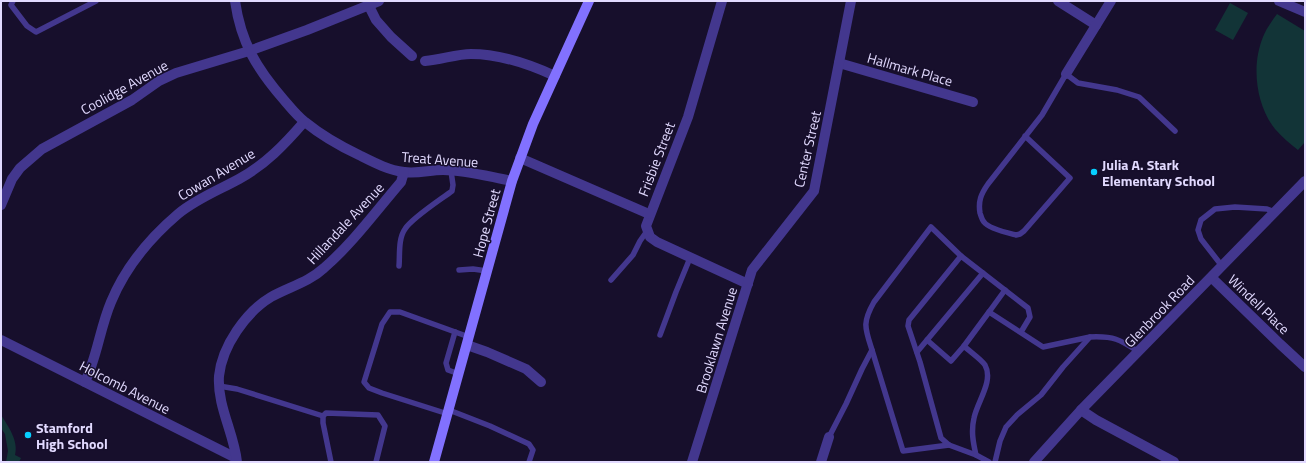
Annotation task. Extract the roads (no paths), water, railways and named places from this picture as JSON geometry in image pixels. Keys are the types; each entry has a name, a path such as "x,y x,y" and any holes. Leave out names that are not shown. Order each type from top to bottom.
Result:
{"main road":[{"name":"Hope Street","path":"434,462 512,181 533,124 589,1"}],"street":[{"name":"Treat Avenue","path":"236,1 241,28 249,51 258,68 304,122 344,148 380,166 404,172 439,170 512,181"},
{"name":"Coolidge Avenue","path":"1,204 12,179 20,168 36,154 52,142 125,104 160,81 176,73 249,51 307,30 379,1"},
{"name":"Frisbie Street","path":"520,158 650,214 688,117 722,1"},
{"name":"Center Street","path":"748,284 752,270 814,191 851,1"},
{"path":"1058,1 1096,25"},
{"path":"1066,74 1111,1"},
{"path":"1279,1 1305,12"},
{"path":"369,6 376,20 391,38 412,56"},
{"path":"425,61 471,54 492,55 510,59 555,76"},
{"name":"Hallmark Place","path":"839,63 973,102"},
{"name":"Cowan Avenue","path":"85,382 91,369 111,302 120,281 130,266 164,227 180,212 197,201 239,179 257,167 291,138 304,122"},
{"name":"Hillandale Avenue","path":"236,460 232,438 221,401 219,386 219,375 226,350 233,337 245,319 259,306 271,297 315,276 339,255 401,182 404,172"},
{"name":"Glenbrook Road","path":"1034,462 1081,410 1212,278 1305,180"},
{"path":"647,232 646,226 650,214"},
{"name":"Brooklawn Avenue","path":"647,232 651,239 656,242 748,284 692,462"},
{"name":"Windell Place","path":"1212,278 1305,367"},
{"name":"Holcomb Avenue","path":"1,340 236,460"},
{"path":"468,341 487,352 526,369 541,382"},
{"path":"1081,410 1096,420 1174,462"},
{"path":"821,462 829,437"}],"lane":[{"path":"13,1 12,5 27,26 36,32 96,1"},
{"path":"1026,136 1070,178 1020,234 1016,235 984,223 980,210 980,196 1042,115 1066,74 1078,83 1117,90 1139,97 1176,131"},
{"path":"399,266 401,240 404,229 412,221 452,191 453,185 451,171"},
{"path":"1222,266 1201,240 1198,230 1201,220 1215,209 1267,209 1275,212"},
{"path":"949,445 903,452 866,330 866,315 874,302 931,227 961,256 1028,308 1030,317 1021,332"},
{"path":"611,280 633,255 640,241 647,232"},
{"path":"961,256 909,320 908,326 917,352 941,438 949,445 976,455 989,462"},
{"path":"660,335 690,258"},
{"path":"459,270 473,269 487,272"},
{"path":"917,352 983,273"},
{"path":"926,340 951,361 990,312 1005,290"},
{"path":"468,341 455,332 400,312 390,312 382,324 364,382 369,388 382,393 449,412 490,426 529,444 533,450 529,462"},
{"path":"990,312 1043,347 1090,337 1106,336 1121,340 1139,352"},
{"path":"455,332 446,363 448,370 459,374"},
{"path":"995,462 1000,441 1006,427 1041,395 1063,367 1090,337"},
{"path":"964,346 985,365 988,375 987,385 976,408 973,420 972,438 976,455"},
{"path":"829,437 872,350"},
{"path":"219,386 237,389 323,416 326,413 378,415 384,426 376,462"},
{"path":"323,416 331,462"}],"place":[{"name":"Julia A. Stark Elementary School","path":"1094,172"},
{"name":"Stamford High School","path":"28,435"}]}
